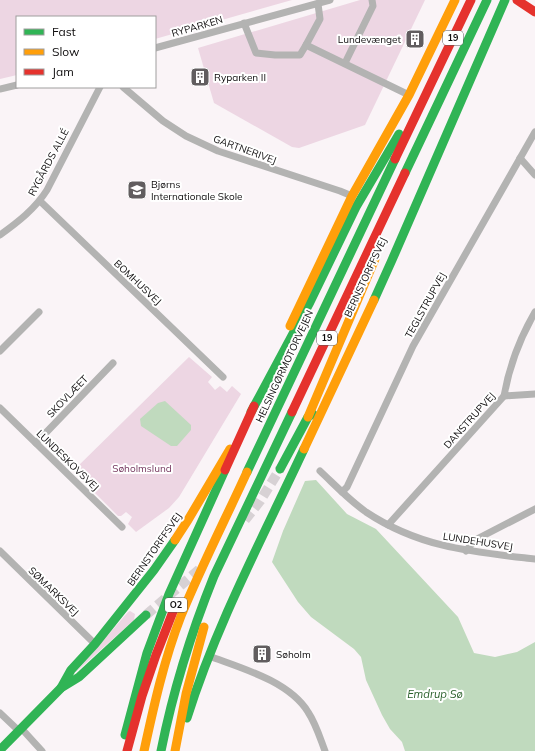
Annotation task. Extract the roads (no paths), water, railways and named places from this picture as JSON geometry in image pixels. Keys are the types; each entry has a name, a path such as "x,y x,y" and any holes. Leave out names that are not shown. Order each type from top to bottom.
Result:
{"main road":[{"path":"123,751 128,721 154,631 176,577 226,472 283,340 352,196 409,95 455,0"},
{"name":"HELSINGØRMOTORVEJEN","path":"144,751 158,686 181,617 202,568 472,0"},
{"name":"19","path":"161,751 172,700 191,635 214,576 487,0"},
{"path":"179,751 191,705 208,656 232,600 392,260 505,0"},
{"path":"520,2 535,0"},
{"path":"520,2 535,12"},
{"path":"251,412 289,343 368,185 435,76"},
{"name":"BERNSTORFFSVEJ","path":"280,470 308,417 313,415 446,134"},
{"path":"308,417 308,413 384,237 404,176"},
{"name":"BERNSTORFFSVEJ","path":"61,688 71,670 95,644 136,594 172,545 251,412"},
{"name":"O2","path":"127,751 142,696 180,594 194,565 248,469"},
{"path":"175,751 186,694 200,637 250,499"},
{"name":"BERNSTORFFSVEJ","path":"0,750 61,688 78,677 146,615"}],"street":[{"name":"RYPARKEN","path":"156,48 330,0"},
{"path":"345,64 373,6 372,0"},
{"path":"244,23 256,53 300,56 320,19 318,4"},
{"path":"306,45 409,95"},
{"path":"0,89 16,85"},
{"name":"RYGÅRDS ALLÉ","path":"0,235 28,214 40,201 99,88"},
{"name":"GARTNERIVEJ","path":"124,88 163,121 186,136 218,151 352,196"},
{"name":"TEGLSTRUPVEJ","path":"342,492 346,487 414,346 535,132"},
{"path":"520,158 535,175"},
{"name":"BOMHUSVEJ","path":"40,201 223,377"},
{"path":"0,351 39,312"},
{"name":"DANSTRUPVEJ","path":"388,525 504,396 507,378 518,346 535,312"},
{"name":"SKOVLÆET","path":"36,443 114,363"},
{"path":"504,396 535,394"},
{"name":"LUNDESKOVSVEJ","path":"0,408 122,528"},
{"name":"LUNDEHUSVEJ","path":"320,471 366,512 388,525 414,537 466,551 535,558"},
{"path":"466,551 475,540 535,509"},
{"name":"SØMARKSVEJ","path":"0,551 95,644"},
{"path":"208,656 279,684 308,710 316,726 325,751"},
{"path":"0,713 42,751"}],"water":[{"path":"165,401 191,425 191,430 177,446 171,446 141,426 140,419 158,403"},
{"name":"Emdrup Sø","path":"316,480 347,514 376,529 458,617 474,653 495,657 517,652 535,642 535,751 405,751 402,742 390,729 382,715 366,680 361,657 354,649 311,617 298,602 272,562 283,531 305,481"}],"tunnel":[{"path":"245,520 260,501 280,469"},
{"path":"146,615 201,568"}],"place":[{"name":"Lundevænget","path":"415,39"},
{"name":"Ryparken II","path":"200,77"},
{"name":"Bjørns Internationale Skole","path":"137,190"},
{"name":"Søholm","path":"262,654"}],"park label":[{"name":"Søholmslund","path":"142,468"}]}
